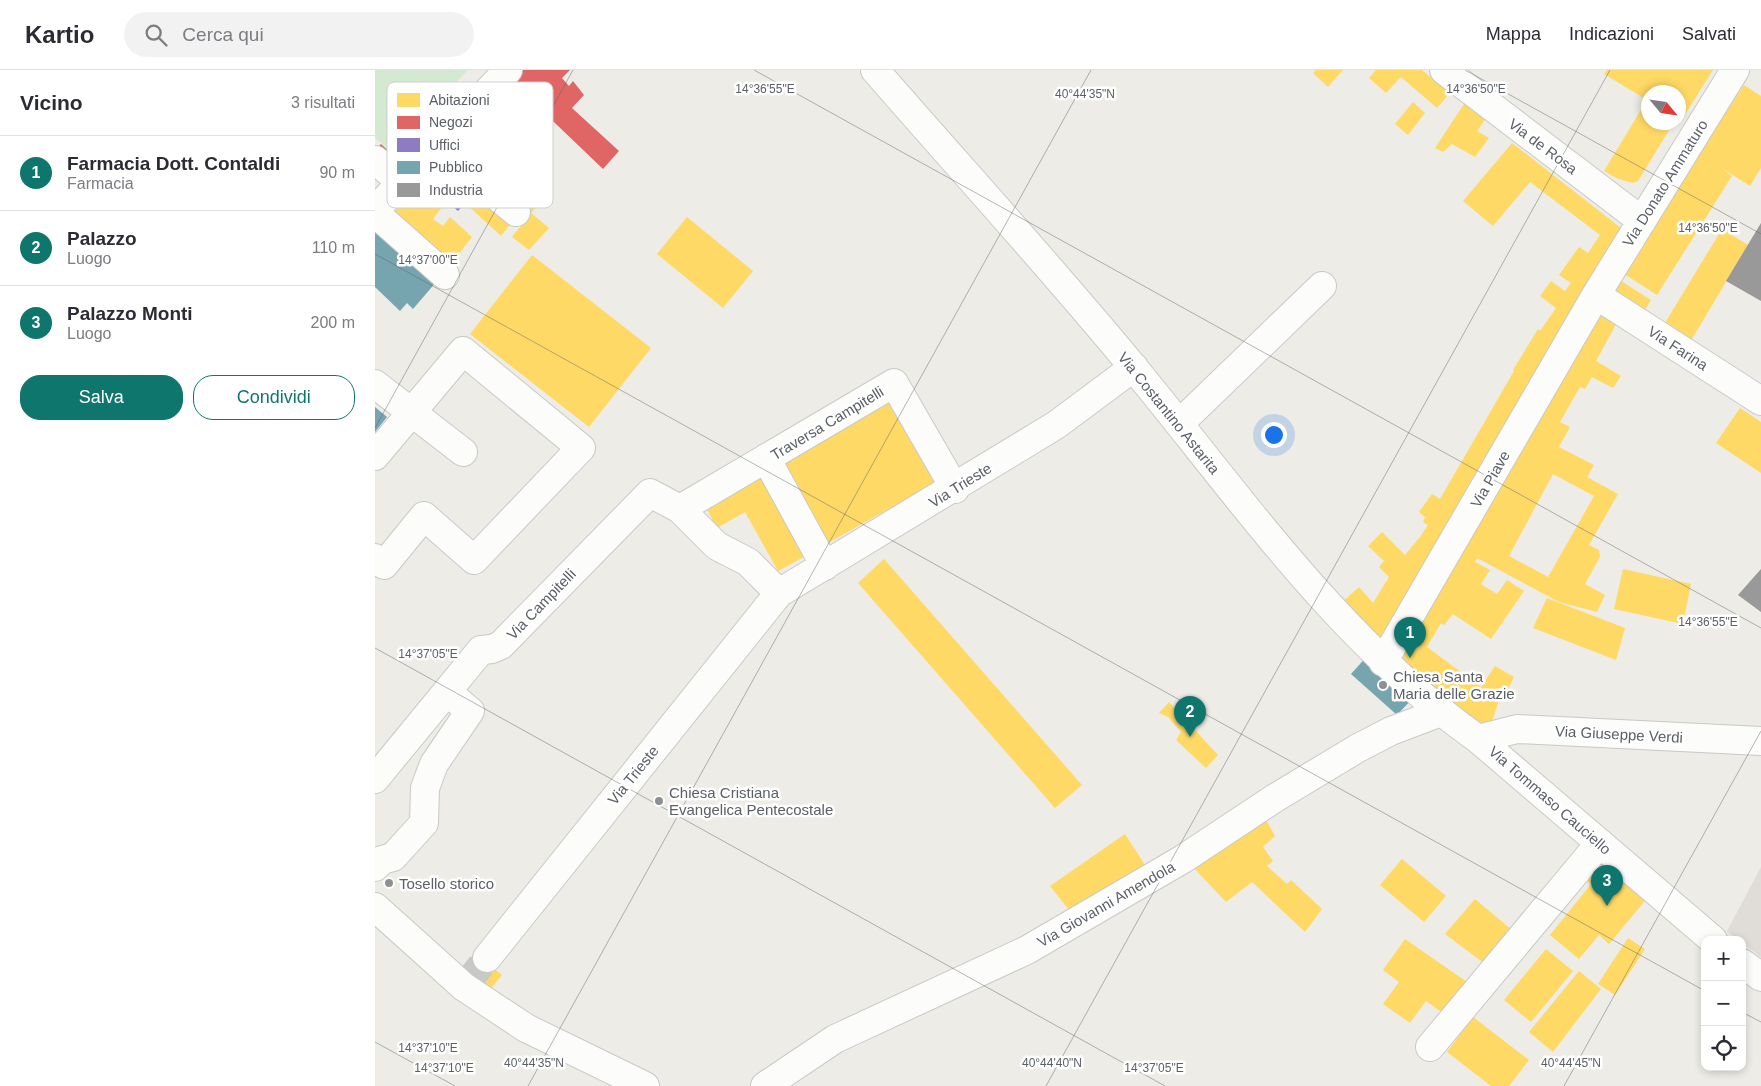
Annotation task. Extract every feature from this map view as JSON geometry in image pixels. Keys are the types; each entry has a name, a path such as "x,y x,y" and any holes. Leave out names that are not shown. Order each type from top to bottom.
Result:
{"street":[{"path":"498,82 508,70"},
{"name":"Via Costantino Astarita","path":"875,70 1133,367 1314,588 1383,662 1441,712 1478,739"},
{"name":"Via de Rosa","path":"1444,70 1642,221"},
{"name":"Via Donato Ammaturo","path":"1596,295 1735,70"},
{"path":"375,160 387,170"},
{"path":"387,198 375,212 445,275"},
{"path":"512,208 517,212"},
{"path":"1179,424 1322,286"},
{"name":"Via Farina","path":"1596,295 1761,401"},
{"name":"Via Piave","path":"1383,662 1596,295"},
{"path":"375,456 463,351 581,448 474,560 424,516 384,566 375,558"},
{"name":"Via Trieste","path":"487,958 779,593 955,489 1057,425 1133,367"},
{"name":"Traversa Campitelli","path":"680,509 894,383 955,489"},
{"path":"375,384 463,452"},
{"path":"766,458 825,566"},
{"name":"Via Campitelli","path":"375,779 481,650 492,649 501,645 649,493 680,509"},
{"path":"680,509 717,546 748,562 779,593"},
{"path":"375,867 382,860 393,857 423,823 425,788 434,764 470,711 447,692"},
{"name":"Via Giovanni Amendola","path":"765,1086 835,1039 1027,950 1183,860 1275,798 1358,748 1391,731 1441,712"},
{"name":"Via Giuseppe Verdi","path":"1478,739 1517,728 1761,740"},
{"name":"Via Tommaso Cauciello","path":"1478,739 1708,936"},
{"path":"1430,1047 1600,844"},
{"path":"375,907 472,992 526,1028 645,1086"},
{"path":"1746,966 1761,977"}],"shaded area":[{"path":"1761,867 1761,957 1746,946 1746,936 1733,936 1727,931"}],"green space":[{"path":"375,70 468,70 456,82 387,82 387,148 375,138"}],"building: Abitazioni":[{"path":"1316,70 1343,70 1328,87 1313,73"},
{"path":"1376,70 1422,70 1450,93 1437,108 1401,77 1386,93 1369,78"},
{"path":"1607,70 1713,70 1686,113 1686,85 1641,85 1641,96 1604,74"},
{"path":"1744,85 1761,96 1761,168 1750,186 1720,167 1732,176 1657,295 1621,272"},
{"path":"1466,101 1487,117 1477,131 1489,138 1475,157 1452,144 1443,152 1435,148"},
{"path":"1413,102 1425,113 1408,135 1395,124"},
{"path":"1641,110 1641,130 1669,130 1638,181 1633,183 1618,179 1604,171"},
{"path":"1512,143 1626,232 1380,650 1340,604 1359,587 1373,603 1389,577 1379,567 1384,561 1368,546 1382,532 1405,555 1420,537 1428,525 1423,522 1425,517 1419,512 1432,494 1440,499 1513,370 1538,329 1540,331 1556,308 1540,296 1551,281 1565,291 1571,283 1559,275 1579,247 1588,253 1600,235 1530,182 1493,226 1463,201"},
{"path":"396,208 441,208 433,219 443,226 450,217 472,237 447,269 389,216"},
{"path":"470,208 496,208 512,222 501,236"},
{"path":"526,208 535,208 531,213"},
{"path":"531,213 549,228 529,250 512,237"},
{"path":"687,217 753,271 723,308 657,254"},
{"path":"1722,229 1748,245 1689,344 1662,328"},
{"path":"532,255 651,348 589,427 470,334"},
{"path":"1618,279 1651,300 1643,313 1610,292"},
{"path":"1601,309 1619,319 1596,361 1621,376 1613,388 1592,377 1585,389 1580,387 1560,422 1570,427 1559,447 1594,465 1587,477 1618,494 1589,545 1599,550 1600,557 1585,584 1605,595 1597,612 1559,602 1477,558 1475,562 1490,570 1481,584 1497,594 1507,580 1524,591 1491,639 1453,614 1444,625 1441,623 1427,647 1481,687 1495,666 1514,677 1504,697 1500,697 1491,725 1471,722 1395,665","holes":["1553,474 1594,496 1548,577 1509,556"]},
{"path":"890,395 938,481 821,547 773,460"},
{"path":"1740,408 1761,422 1761,473 1716,443"},
{"path":"765,467 813,552 778,571 745,512 717,528 703,502"},
{"path":"884,559 1082,785 1055,808 858,583"},
{"path":"1623,569 1691,584 1683,624 1614,609"},
{"path":"1547,598 1625,628 1616,660 1533,628"},
{"path":"1169,702 1218,755 1206,768 1176,740 1181,732 1168,717 1159,713"},
{"path":"1265,818 1275,836 1263,847 1273,861 1267,866 1287,884 1291,880 1322,909 1305,932 1252,882 1226,902 1193,867"},
{"path":"1125,834 1147,868 1073,915 1050,886"},
{"path":"1597,853 1649,896 1609,944 1599,935 1579,959 1550,935 1591,884 1579,874"},
{"path":"1402,859 1446,896 1424,922 1380,885"},
{"path":"1475,899 1512,930 1485,964 1445,934"},
{"path":"1628,938 1645,949 1615,995 1598,984"},
{"path":"1405,939 1467,982 1444,1014 1426,1001 1410,1023 1383,1004 1399,982 1383,970"},
{"path":"1546,949 1573,971 1531,1022 1504,1000"},
{"path":"477,955 502,975 484,997 459,977"},
{"path":"1579,971 1601,989 1553,1052 1529,1032"},
{"path":"1473,1017 1529,1060 1509,1086 1491,1086 1447,1052"}],"building: Negozi":[{"path":"519,70 570,70 562,78 569,86 573,81 584,95 572,108 619,151 603,169 553,121 553,82 512,82 510,80"},
{"path":"381,144 387,149 387,163 375,150"}],"building: Pubblico":[{"path":"375,229 437,281 413,309 407,303 400,311 375,287"},
{"path":"375,407 387,417 375,432"},
{"name":"Chiesa Santa Maria delle Grazie","path":"1369,654 1415,696 1397,715 1351,674"}],"building: Industria":[{"path":"1761,223 1761,301 1726,281"},
{"path":"1761,569 1761,612 1738,595"}],"tunnel":[{"path":"464,987 487,958"}],"place":[{"name":"Farmacia Dott. Contaldi","path":"1410,658"},
{"name":"Chiesa Santa Maria delle Grazie","path":"1383,685"},
{"name":"Palazzo","path":"1190,737"},
{"name":"Chiesa Cristiana Evangelica Pentecostale","path":"659,801"},
{"name":"Tosello storico","path":"389,883"},
{"name":"Palazzo Monti","path":"1607,906"}]}
